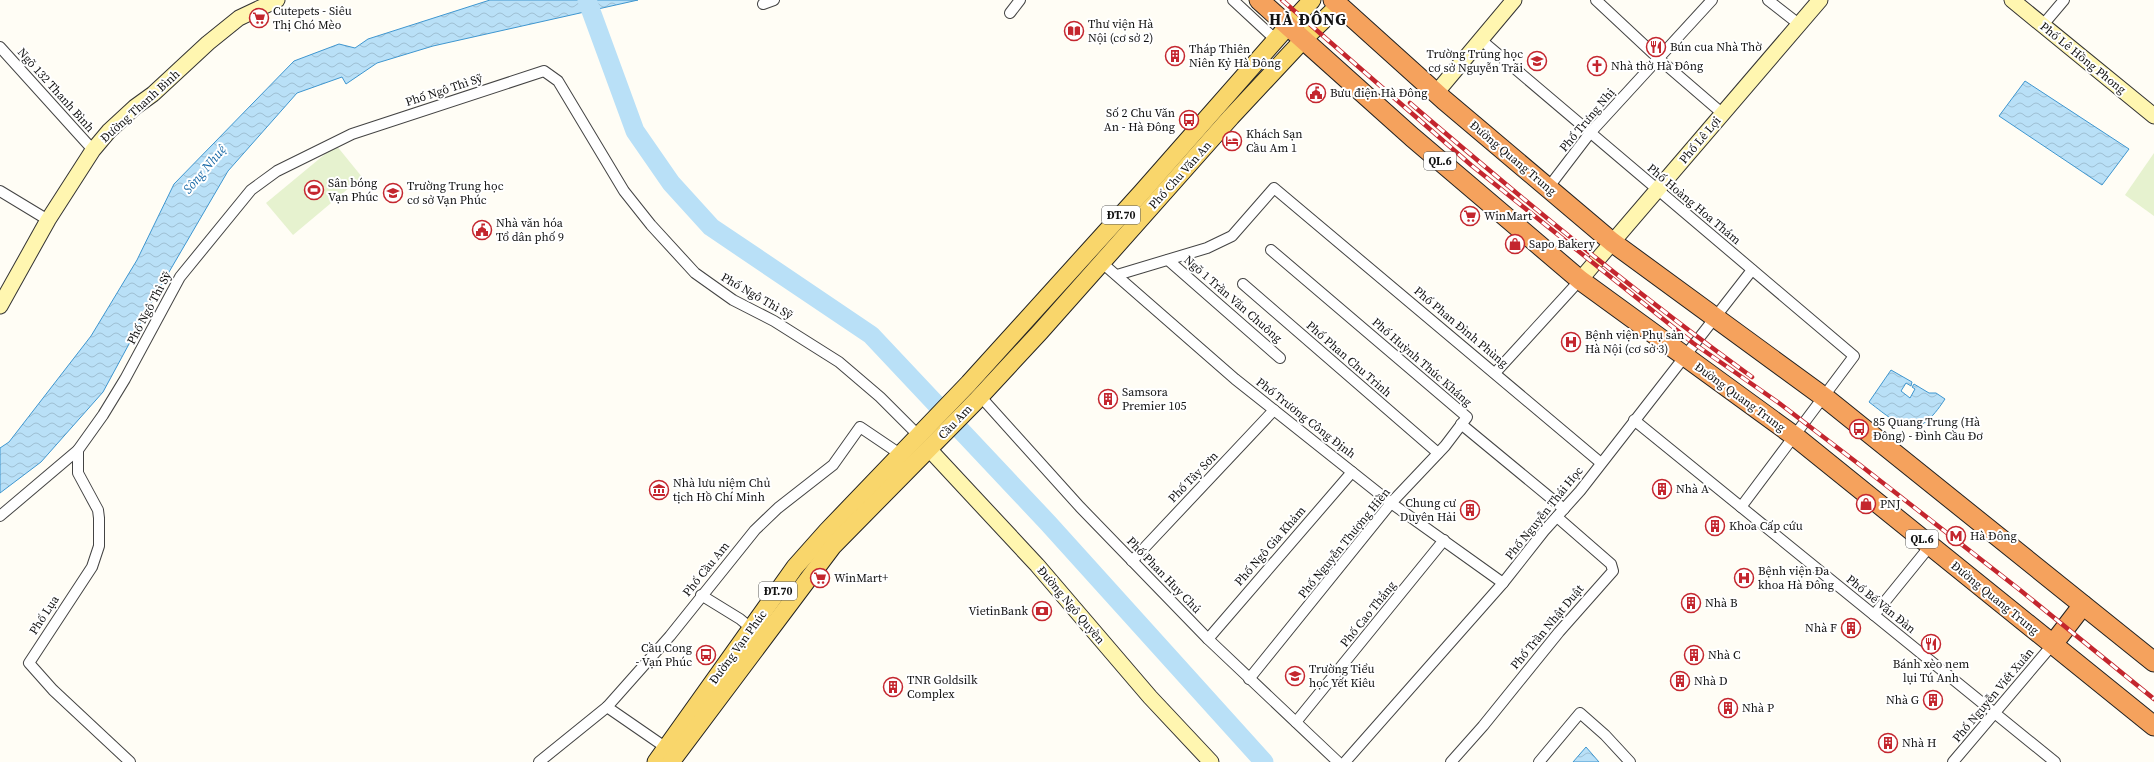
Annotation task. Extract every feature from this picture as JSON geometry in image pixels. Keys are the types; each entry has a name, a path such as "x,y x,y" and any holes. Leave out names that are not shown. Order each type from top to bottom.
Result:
{"highway":[{"name":"Đường Quang Trung","path":"1259,0 1282,33 1412,138 1580,280 1793,436 2154,726"},
{"name":"Đường Quang Trung","path":"1338,2 1436,93 1612,242 1823,397 2154,662"},
{"path":"2053,644 2083,605"}],"main road":[{"name":"Phố Chu Văn An","path":"978,399 1101,262 1148,198 1282,33 1312,0"},
{"name":"Phố Chu Văn An","path":"966,386 1012,334 1148,198 1338,2"},
{"path":"1012,334 1012,342 1015,346 1026,347"},
{"path":"966,386 979,384 981,389 978,399"},
{"name":"Cầu Am","path":"921,433 966,386"},
{"name":"Cầu Am","path":"932,446 978,399"},
{"name":"Đường Vạn Phúc","path":"656,762 668,755 832,546 854,514 900,454 921,433"},
{"name":"Đường Vạn Phúc","path":"668,755 746,624 795,568 932,446"}],"street":[{"name":"Đường Thanh Bình","path":"0,306 48,220 93,150 109,130 135,107 154,94 208,43 239,18 277,0"},
{"path":"763,4 774,0"},
{"path":"1010,12 1020,0"},
{"path":"1232,0 1282,33"},
{"path":"1436,93 1514,0"},
{"path":"1596,0 1658,58 1723,114"},
{"name":"Phố Trưng Nhị","path":"1548,188 1590,134 1712,0"},
{"path":"1768,0 1800,25"},
{"name":"Phố Lê Lợi","path":"1580,280 1820,0"},
{"name":"Phố Lê Hồng Phong","path":"2012,0 2154,116"},
{"path":"2042,26 2064,0"},
{"name":"Phố Hoàng Hoa Thám","path":"1480,39 1590,134 1854,356 1823,397"},
{"name":"Ngõ 132 Thanh Bình","path":"0,47 93,150"},
{"name":"Phố Ngô Thì Sỹ","path":"0,516 78,450 103,415 125,379 180,277 251,190 277,171 352,134 544,71 558,81 624,191 651,225 694,273 733,300 774,320 839,362 921,433"},
{"name":"Phố Phan Đình Phùng","path":"1168,260 1207,248 1232,236 1274,188 1601,463"},
{"path":"0,191 48,220"},
{"name":"Phố Huỳnh Thúc Kháng","path":"1271,250 1467,417 1461,424 1564,509"},
{"path":"1117,275 1168,260"},
{"name":"Ngõ 1 Trần Văn Chuông","path":"1168,260 1280,358"},
{"name":"Phố Trương Công Định","path":"1101,262 1235,379 1391,503 1504,583"},
{"name":"Phố Nguyễn Thái Học","path":"1345,762 1504,583 1685,357 1694,343 1752,270"},
{"path":"1495,373 1580,280"},
{"name":"Phố Phan Chu Trinh","path":"1243,284 1438,453"},
{"path":"1741,507 1823,397"},
{"name":"Phố Phan Huy Chú","path":"978,399 1208,639 1249,680 1338,762"},
{"name":"Phố Tây Sơn","path":"1132,561 1274,410"},
{"name":"Phố Bế Văn Đàn","path":"1634,420 2055,762"},
{"name":"Phố Nguyễn Thượng Hiền","path":"1249,680 1391,503 1438,453 1461,424"},
{"name":"Phố Cầu Am","path":"539,762 607,707 703,597 766,519 833,465 860,427 900,454"},
{"name":"Đường Ngô Quyền","path":"932,446 1037,565 1150,697 1211,762"},
{"name":"Phố Lụa","path":"78,450 78,473 98,510 98,551 92,567 28,663 53,690 130,762"},
{"name":"Phố Ngô Gia Khảm","path":"1208,639 1352,472"},
{"name":"Phố Trần Nhật Duật","path":"1451,762 1483,726 1559,632 1612,571 1611,564 1557,517"},
{"name":"Phố Cao Thắng","path":"1296,722 1444,540"},
{"path":"1874,615 1930,546"},
{"path":"703,597 746,624"},
{"name":"Phố Nguyễn Viết Xuân","path":"1953,762 2053,644"},
{"path":"607,707 668,755"},
{"path":"1539,762 1580,713 1605,735 1630,762"}],"green space":[{"name":"Sân bóng Vạn Phúc","path":"336,145 362,177 293,235 266,203"},
{"path":"2154,153 2154,216 2125,195"}],"water":[{"name":"Sông Nhuệ","path":"490,0 638,0 433,46 377,63 346,84 342,77 297,93 228,171 155,296 103,392 41,462 0,493 0,448 9,442 91,336 137,260 174,184 294,61 339,44 355,48 368,39"},
{"path":"2025,81 2129,149 2102,185 1999,116"},
{"path":"1891,370 1912,382 1911,386 1906,383 1901,391 1910,398 1915,389 1912,387 1914,384 1929,393 1936,393 1945,399 1935,413 1918,426 1910,427 1901,424 1869,402"},
{"path":"1586,747 1599,762 1573,762"}],"waterway":[{"path":"587,0 635,131 671,183 711,227 871,335 1048,523 1264,762"}],"railway":[{"path":"1282,0 1471,165 1693,343 1779,403 1860,465 2020,590 2154,699"},
{"path":"1410,103 1621,278 1752,377"}],"place":[{"name":"Cutepets - Siêu Thị Chó Mèo","path":"259,18"},
{"name":"Thư viện Hà Nội (cơ sở 2)","path":"1074,31"},
{"name":"Bún cua Nhà Thờ","path":"1656,47"},
{"name":"Tháp Thiên Niên Kỷ Hà Đông","path":"1175,56"},
{"name":"Trường Trung học cơ sở Nguyễn Trãi","path":"1537,61"},
{"name":"Nhà thờ Hà Đông","path":"1597,66"},
{"name":"Bưu điện Hà Đông","path":"1316,93"},
{"name":"Số 2 Chu Văn An - Hà Đông","path":"1189,120"},
{"name":"Khách Sạn Cầu Am 1","path":"1232,141"},
{"name":"Sân bóng Vạn Phúc","path":"314,190"},
{"name":"Trường Trung học cơ sở Vạn Phúc","path":"393,193"},
{"name":"WinMart","path":"1470,216"},
{"name":"Nhà văn hóa Tổ dân phố 9","path":"482,230"},
{"name":"Sapo Bakery","path":"1515,244"},
{"name":"Bệnh viện Phụ sản Hà Nội (cơ sở 3)","path":"1571,342"},
{"name":"Samsora Premier 105","path":"1108,399"},
{"name":"85 Quang Trung (Hà Đông) - Đình Cầu Đơ","path":"1859,429"},
{"name":"Nhà A","path":"1662,489"},
{"name":"Nhà lưu niệm Chủ tịch Hồ Chí Minh","path":"659,490"},
{"name":"PNJ","path":"1866,504"},
{"name":"Chung cư Duyên Hải","path":"1470,510"},
{"name":"Khoa Cấp cứu","path":"1715,526"},
{"name":"Hà Đông","path":"1956,536"},
{"name":"WinMart+","path":"820,578"},
{"name":"Bệnh viện Đa khoa Hà Đông","path":"1744,578"},
{"name":"Nhà B","path":"1691,603"},
{"name":"VietinBank","path":"1042,611"},
{"name":"Nhà F","path":"1851,628"},
{"name":"Bánh xèo nem lụi Tú Anh","path":"1931,644"},
{"name":"Cầu Cong - Vạn Phúc","path":"706,655"},
{"name":"Nhà C","path":"1694,655"},
{"name":"Trường Tiểu học Yết Kiêu","path":"1295,676"},
{"name":"Nhà D","path":"1680,681"},
{"name":"TNR Goldsilk Complex","path":"893,687"},
{"name":"Nhà G","path":"1933,700"},
{"name":"Nhà P","path":"1728,708"},
{"name":"Nhà H","path":"1888,743"}],"district":[{"name":"HÀ ĐÔNG","path":"1308,19"}]}
